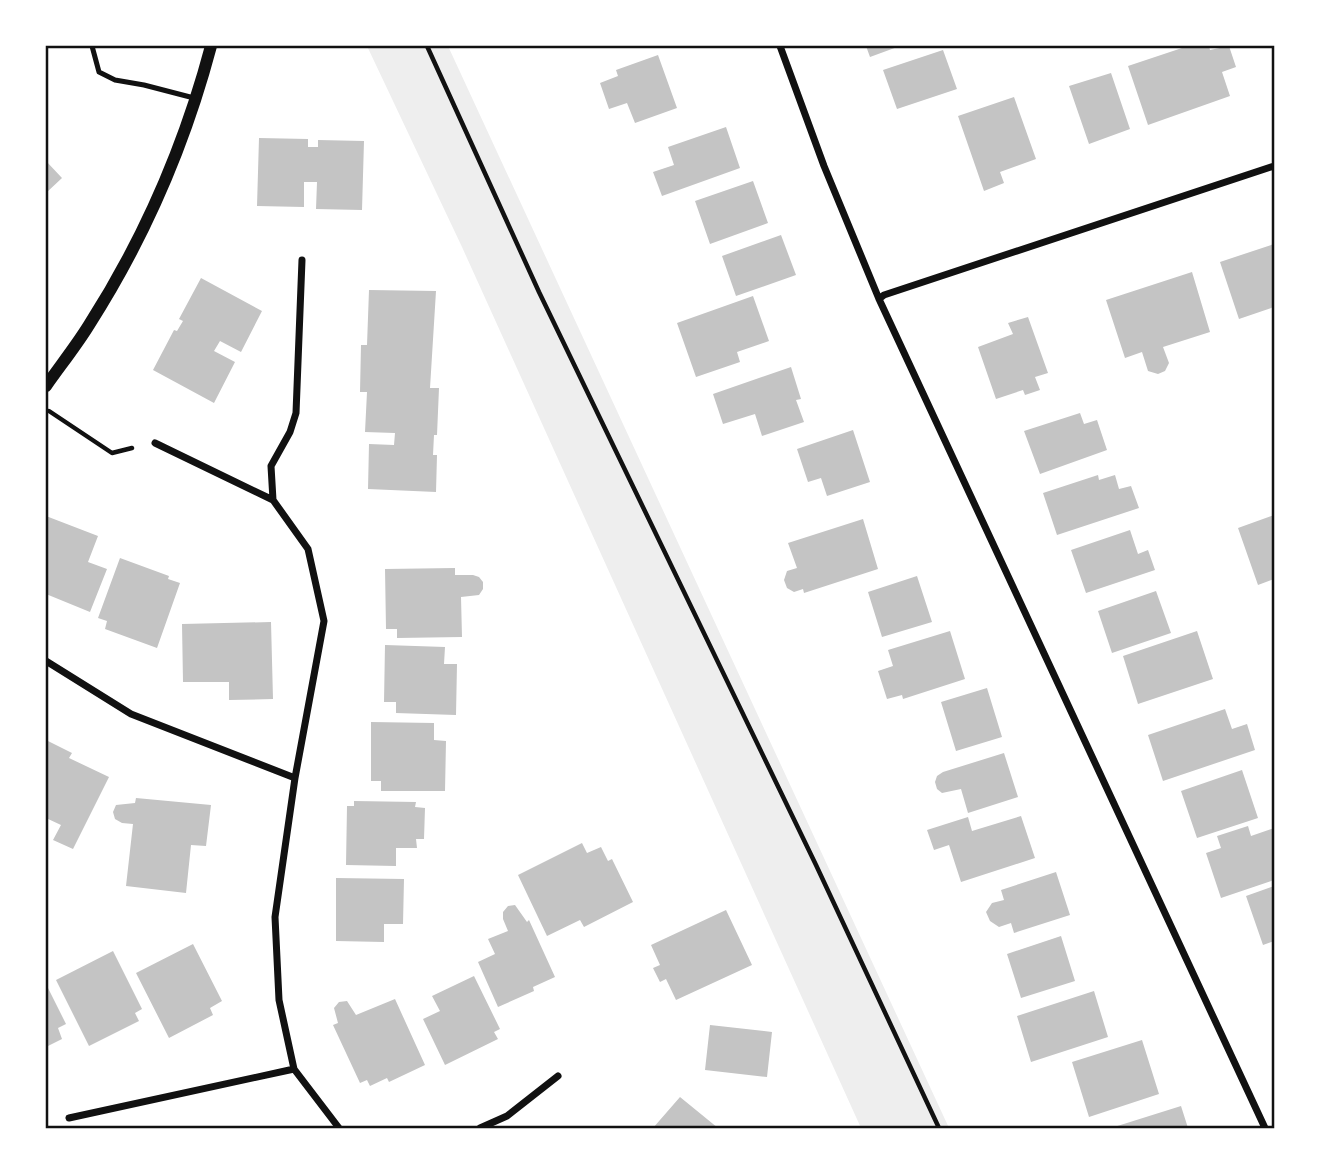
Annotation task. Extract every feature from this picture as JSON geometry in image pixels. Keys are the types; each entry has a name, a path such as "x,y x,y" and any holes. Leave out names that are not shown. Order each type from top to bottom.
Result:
{"street":[{"path":"46,386 89,326 153,212 197,99 211,46"},
{"path":"780,46 824,166 879,299 1265,1129"},
{"path":"879,299 884,295 1275,166"},
{"path":"273,500 271,466 290,432 296,413 302,260"},
{"path":"155,443 273,500 308,549 324,621 295,778 275,917 279,1000 294,1069 339,1129"},
{"path":"46,661 131,714 295,778"},
{"path":"69,1118 294,1069"},
{"path":"480,1129 507,1115 558,1076"}],"lane":[{"path":"92,46 99,72 115,80 197,99"}],"path":[{"path":"427,46 539,292 810,853 939,1129"},
{"path":"46,409 112,453 155,443"}],"shaded area":[{"path":"367,46 448,46 949,1128 861,1128 462,247"}],"building":[{"path":"866,46 900,46 870,57"},
{"path":"1188,46 1209,46 1210,50 1229,46 1236,67 1222,72 1230,96 1148,125 1128,66"},
{"path":"943,50 957,89 897,109 883,70"},
{"path":"658,55 677,108 635,123 627,103 609,109 600,83 618,76 616,70"},
{"path":"1111,73 1130,129 1089,144 1069,86"},
{"path":"1014,97 1036,159 1000,172 1004,183 984,191 958,116"},
{"path":"726,127 740,168 662,196 653,172 674,165 668,147"},
{"path":"259,138 308,139 308,147 318,147 318,140 364,141 362,210 316,209 317,182 304,182 304,207 257,206"},
{"path":"46,161 62,178 46,193"},
{"path":"753,181 768,223 710,244 695,201"},
{"path":"781,235 796,275 736,296 722,256"},
{"path":"1274,244 1274,307 1239,319 1220,262"},
{"path":"1192,272 1210,332 1163,347 1169,363 1165,371 1158,374 1148,371 1142,352 1125,358 1106,300"},
{"path":"201,278 262,311 241,352 220,341 214,351 235,362 214,403 153,370 174,330 177,331 183,321 179,319"},
{"path":"369,290 436,291 430,388 439,388 437,435 434,435 433,455 437,455 436,492 368,489 369,444 394,445 395,433 365,432 367,392 360,392 361,345 367,345"},
{"path":"753,296 769,341 737,352 740,362 696,377 677,323"},
{"path":"1028,317 1048,373 1035,377 1040,390 1025,395 1023,390 996,399 978,347 1013,334 1008,323"},
{"path":"791,367 801,399 796,400 804,422 762,436 755,414 723,424 713,394"},
{"path":"1080,413 1084,424 1097,420 1107,450 1040,474 1024,431"},
{"path":"853,430 870,482 827,496 821,478 808,482 797,449"},
{"path":"1098,475 1099,480 1115,475 1119,489 1131,486 1139,508 1057,535 1043,493"},
{"path":"1274,515 1274,579 1258,585 1238,528"},
{"path":"46,516 98,536 88,562 107,569 90,612 46,594"},
{"path":"863,519 878,569 804,593 803,589 794,592 787,588 784,580 787,571 797,568 788,543"},
{"path":"1130,530 1138,554 1148,550 1155,570 1086,593 1071,550"},
{"path":"120,558 169,576 168,579 180,583 157,648 105,629 107,621 98,618"},
{"path":"455,568 455,575 473,575 483,582 479,595 461,597 462,637 397,638 397,629 386,629 385,569"},
{"path":"917,576 932,622 882,637 868,592"},
{"path":"1156,591 1171,633 1112,653 1098,611"},
{"path":"271,622 273,699 229,700 229,682 183,682 182,624"},
{"path":"950,631 965,679 903,699 902,695 887,699 878,671 893,666 888,650"},
{"path":"1197,631 1213,679 1138,704 1123,656"},
{"path":"385,645 445,647 444,664 457,664 456,715 396,713 396,702 384,702"},
{"path":"987,688 1002,737 956,751 941,702"},
{"path":"1225,709 1232,729 1247,724 1255,750 1163,781 1148,735"},
{"path":"371,722 434,723 434,740 446,741 445,791 381,791 381,781 371,781"},
{"path":"46,740 72,753 69,758 109,777 73,849 53,840 61,825 46,818"},
{"path":"1004,753 1018,797 968,813 961,789 942,793 937,789 937,776 943,772"},
{"path":"1242,770 1258,818 1197,838 1181,791"},
{"path":"136,798 211,805 206,846 191,845 186,893 126,886 133,824 115,819 113,812 116,805 135,803"},
{"path":"354,801 416,802 415,807 425,808 424,839 416,839 417,848 396,848 396,866 346,865 347,806 354,806"},
{"path":"1021,816 1035,858 961,882 949,845 934,850 927,830 968,817 972,831"},
{"path":"1248,826 1251,836 1274,828 1274,880 1221,898 1206,853 1221,848 1217,836"},
{"path":"582,843 587,853 601,847 608,861 612,859 633,902 584,927 580,920 547,936 518,875"},
{"path":"1056,872 1070,915 1014,933 1011,923 999,927 990,921 986,912 992,903 1004,900 1001,890"},
{"path":"336,878 404,879 403,924 384,924 384,942 336,941"},
{"path":"1274,886 1274,941 1263,945 1246,896"},
{"path":"515,905 527,922 529,920 555,977 533,987 534,991 498,1007 478,962 495,954 488,939 508,931 503,912 508,906"},
{"path":"726,910 752,965 676,1000 666,979 660,982 653,968 660,965 651,945"},
{"path":"1061,936 1075,981 1021,998 1007,954"},
{"path":"193,944 222,1001 210,1008 213,1015 169,1038 136,973"},
{"path":"113,951 142,1009 135,1013 139,1021 89,1046 56,980"},
{"path":"474,976 500,1029 494,1032 498,1039 445,1065 423,1019 440,1011 432,996"},
{"path":"46,984 66,1024 58,1028 62,1039 46,1047"},
{"path":"1094,991 1108,1037 1031,1062 1017,1016"},
{"path":"395,999 425,1065 389,1082 387,1078 370,1086 367,1080 360,1083 333,1025 338,1023 334,1008 339,1002 347,1001 356,1015"},
{"path":"710,1025 772,1032 767,1077 705,1070"},
{"path":"1142,1040 1159,1094 1089,1117 1072,1062"},
{"path":"680,1097 718,1128 653,1128"},
{"path":"1181,1106 1188,1128 1111,1128"}]}
